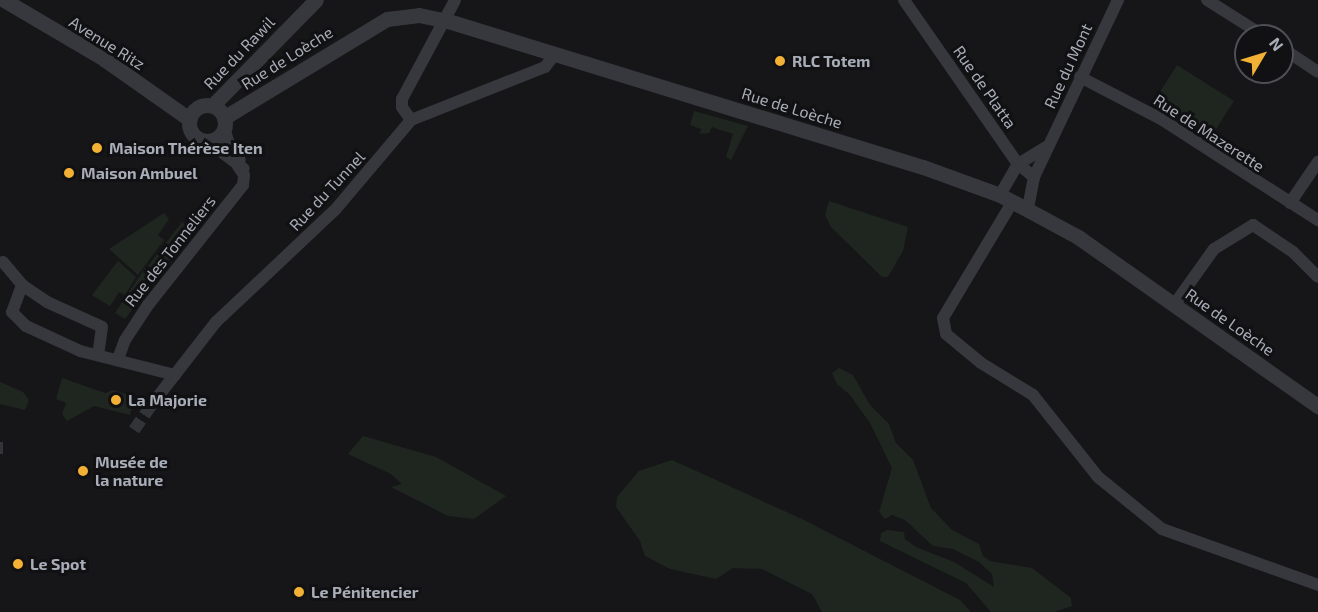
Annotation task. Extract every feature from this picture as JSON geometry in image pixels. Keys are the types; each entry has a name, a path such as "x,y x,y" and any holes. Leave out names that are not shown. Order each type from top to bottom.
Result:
{"street":[{"name":"Avenue Ritz","path":"4,0 104,59 189,119"},
{"name":"Rue du Rawil","path":"213,105 316,0"},
{"name":"Rue de Platta","path":"904,0 1018,164 1034,177"},
{"name":"Rue du Mont","path":"1028,208 1034,177 1118,0"},
{"path":"1207,0 1245,24"},
{"path":"411,120 402,107 402,99 453,3"},
{"name":"Rue de Loèche","path":"224,123 364,31 396,16 434,17 941,172 1006,198 1078,237 1318,406"},
{"name":"Rue du Tunnel","path":"156,399 216,322 318,227 411,120 545,67 555,54"},
{"path":"1294,56 1318,72"},
{"name":"Rue de Mazerette","path":"1080,78 1166,122 1318,220"},
{"path":"207,141 219,136 224,123 213,105 195,109 189,119 195,136 207,141 238,166"},
{"name":"Rue des Tonneliers","path":"224,123 232,152 251,172 238,166"},
{"path":"1049,146 1018,164 1006,198 943,318 946,334 981,363 1033,395 1092,472 1162,529 1318,585"},
{"path":"1290,203 1318,162"},
{"name":"Rue des Tonneliers","path":"118,359 125,340 148,305 243,185 244,175 238,166"},
{"path":"1174,305 1214,249 1252,225 1293,252 1318,277"},
{"path":"3,262 22,285 47,302 102,327 98,355"},
{"path":"22,285 12,312 26,326 80,351 175,375"}],"shaded area":[{"path":"1177,65 1234,101 1211,137 1154,101"},
{"path":"694,111 748,126 731,160 726,157 733,134 712,127 709,133 700,134 701,129 690,125"},
{"path":"829,201 908,227 903,251 888,277 882,277 831,227 825,215"},
{"path":"164,213 169,219 158,235 164,240 138,275 109,249"},
{"path":"182,222 196,232 158,272 148,266"},
{"path":"118,261 136,277 125,295 119,292 110,306 92,295"},
{"path":"145,268 156,279 125,319 115,313"},
{"path":"839,368 853,375 870,405 889,424 896,443 913,460 931,508 952,530 979,544 983,556 990,561 1032,568 1071,598 1072,606 1054,612 991,612 966,583 880,541 881,533 887,530 904,532 905,539 916,547 954,562 994,587 992,574 979,562 953,549 933,546 905,520 892,515 885,519 879,512 892,468 870,423 850,395 837,384 832,373"},
{"path":"62,378 105,393 113,390 135,397 130,415 94,406 67,421 62,414 66,403 56,399"},
{"path":"0,382 23,392 29,400 25,410 0,404"},
{"path":"363,436 436,457 506,496 474,519 448,516 391,487 402,484 391,474 348,454"},
{"path":"672,460 804,520 960,600 971,612 822,612 812,594 762,569 733,568 716,579 670,569 645,556 640,541 616,507 617,497 639,471"}],"tunnel":[{"path":"134,430 156,399"}],"place":[{"name":"RLC Totem","path":"780,61"},
{"name":"Maison Thérèse Iten","path":"97,148"},
{"name":"Maison Ambuel","path":"69,173"},
{"name":"La Majorie","path":"116,400"},
{"name":"Musée de la nature","path":"83,471"},
{"name":"Le Spot","path":"18,564"},
{"name":"Le Pénitencier","path":"299,592"}]}
